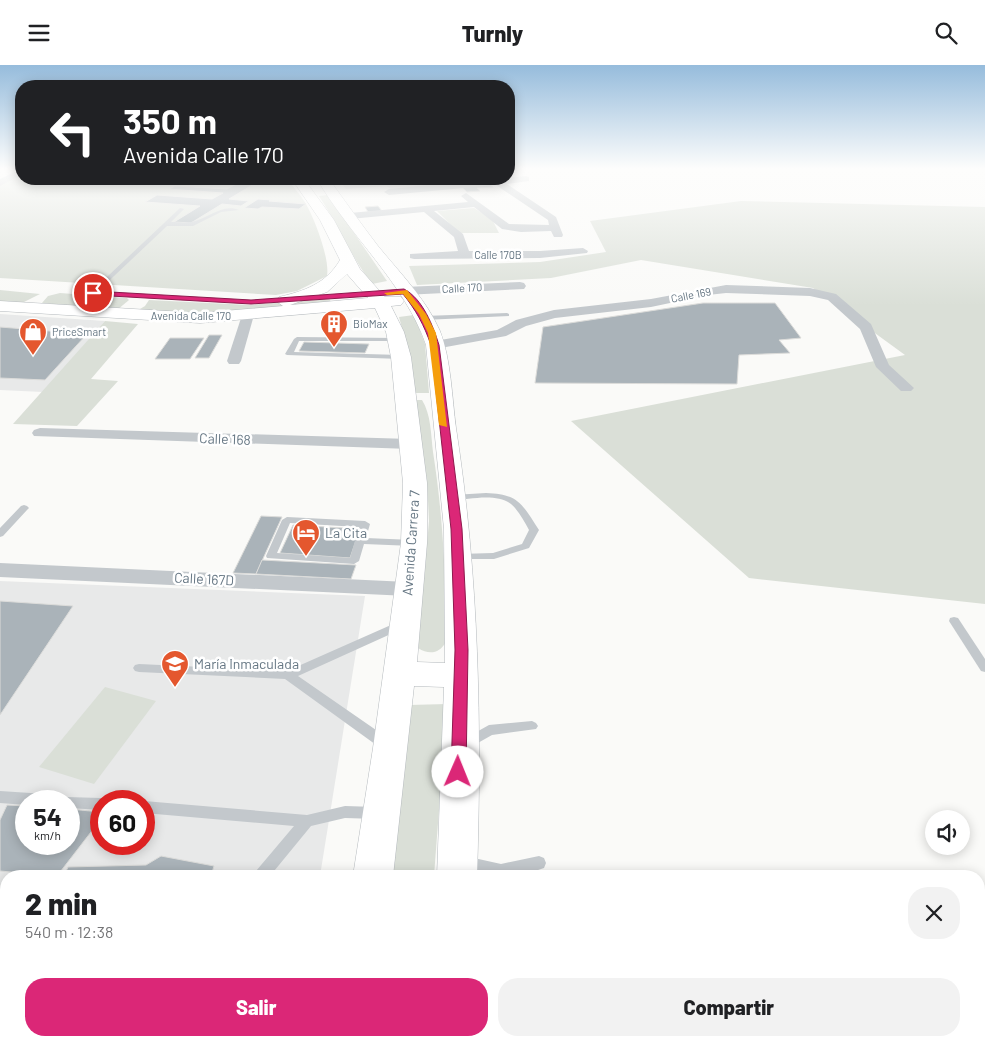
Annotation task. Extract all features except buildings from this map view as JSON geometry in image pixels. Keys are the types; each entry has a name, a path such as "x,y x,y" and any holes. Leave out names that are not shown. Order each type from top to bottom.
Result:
{"main road":[{"name":"Avenida Carrera 7","path":"324,215 347,261 362,283 377,298 399,348 416,483 414,543 391,748 374,870"},
{"path":"350,216 424,318 435,345 453,497 458,557 461,675 457,869"},
{"path":"285,301 312,292 335,280 347,261"},
{"path":"28,307 48,293"},
{"path":"85,293 111,295"},
{"name":"Avenida Calle 170","path":"203,301 285,301 408,296"},
{"path":"116,314 138,306 142,301 139,297"},
{"name":"Avenida Calle 170","path":"0,305 200,318 248,315 377,298"},
{"path":"406,401 420,396 433,398 441,402"},
{"path":"399,674 461,675"}],"street":[{"path":"350,216 363,215"},
{"path":"433,215 460,236 466,254"},
{"path":"491,215 506,227 521,229 555,228"},
{"path":"546,215 552,219 565,253"},
{"name":"Calle 170B","path":"414,256 583,251"},
{"name":"Calle 170","path":"408,296 520,286"},
{"name":"Calle 169","path":"435,345 501,333 521,323 554,314 651,303 708,291 726,289 810,293 832,297 866,327 883,367 906,388"},
{"path":"234,361 248,315"},
{"name":"Calle 168","path":"40,433 410,444"},
{"name":"Calle 167D","path":"0,570 408,589"}],"lane":[{"path":"85,293 176,215"},
{"path":"166,224 193,225 213,215"},
{"path":"424,318 507,315"},
{"path":"297,339 399,348 289,354 297,339"},
{"path":"453,497 484,496 510,499 516,504 534,530 526,546 494,556 458,557"},
{"path":"0,534 24,508"},
{"path":"287,520 366,524 360,541 354,561 271,556 287,520"},
{"path":"360,541 414,543"},
{"path":"954,621 985,668"},
{"path":"139,668 288,675 381,635 405,622"},
{"path":"288,675 366,727 391,748"},
{"path":"459,748 489,730 532,726"},
{"path":"0,797 15,798"},
{"path":"155,808 307,821 345,812 383,813"},
{"path":"266,870 307,821"},
{"path":"498,870 539,863"},
{"path":"457,869 474,870"}],"shaded area":[{"path":"0,215 312,215 324,250 327,269 327,276 297,291 276,295 0,278"},
{"path":"330,215 342,215 387,281 372,284"},
{"path":"441,215 485,215 492,219 499,233 459,233"},
{"path":"637,215 985,215 985,604 749,578 571,421 905,355 813,288 641,260 551,278 417,285 409,266 540,262 606,252 590,221"},
{"path":"0,290 40,294 24,302 0,302"},
{"path":"60,293 127,298 129,300 117,310 42,303 48,296"},
{"path":"329,298 332,304 207,315 135,312 145,306 149,300 249,305"},
{"path":"0,314 105,321 43,392 0,390"},
{"path":"414,315 425,344 429,393 411,393 406,343 399,317"},
{"path":"105,321 138,324 91,379 118,381 77,426 13,424"},
{"path":"416,400 422,400 429,418 443,547 446,642 440,649 434,652 426,652 418,648 429,521 427,481"},
{"name":"María Inmaculada","path":"0,581 365,596 321,870 0,870"},
{"path":"105,687 156,701 94,784 39,767"},
{"path":"447,704 434,870 394,870 409,705"}],"slow traffic":[{"path":"387,293 404,291 428,323 435,345 444,425"}],"place":[{"name":"BioMax","path":"334,348"},
{"name":"PriceSmart","path":"33,356"},
{"name":"La Cita","path":"306,557"},
{"name":"María Inmaculada","path":"175,688"}],"route":[{"path":"93,293 194,301 251,302 404,291 420,310 432,333 435,345 457,529 462,650 458,772"}]}
